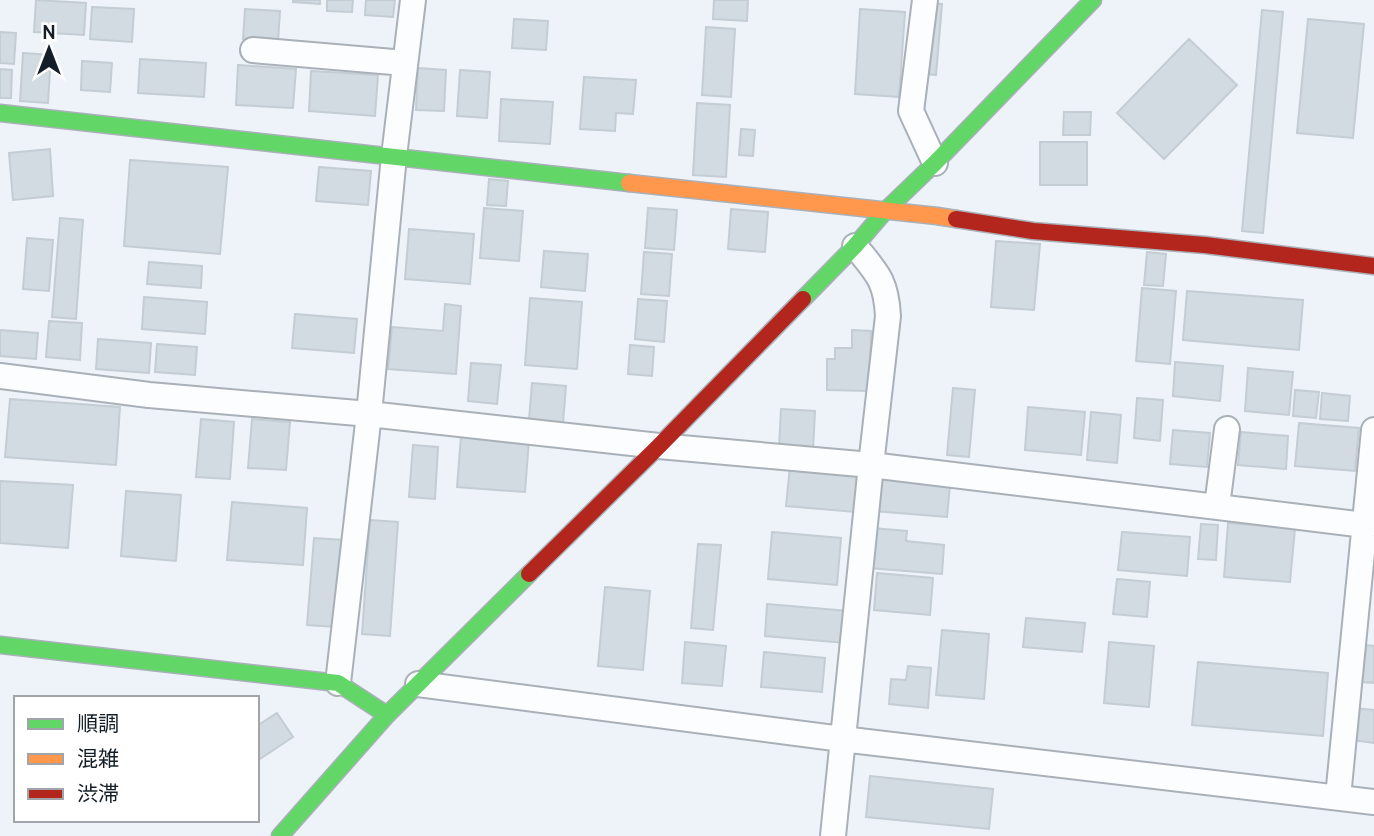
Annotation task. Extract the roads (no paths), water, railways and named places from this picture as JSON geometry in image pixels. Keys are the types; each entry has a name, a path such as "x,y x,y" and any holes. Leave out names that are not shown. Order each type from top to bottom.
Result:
{"street":[{"path":"338,683 413,0"},
{"path":"925,0 911,111 934,163"},
{"path":"294,831 387,715 659,446 1093,0"},
{"path":"253,50 405,63"},
{"path":"0,113 767,200 937,216 1033,231 1205,246 1374,266"},
{"path":"833,836 888,316 887,296 882,280 855,246"},
{"path":"0,376 149,395 369,414 659,446 871,465 1369,524"},
{"path":"1217,506 1227,429"},
{"path":"1338,797 1369,524 1374,430"},
{"path":"0,645 338,683 387,715"},
{"path":"418,684 842,739 1374,802"}]}
